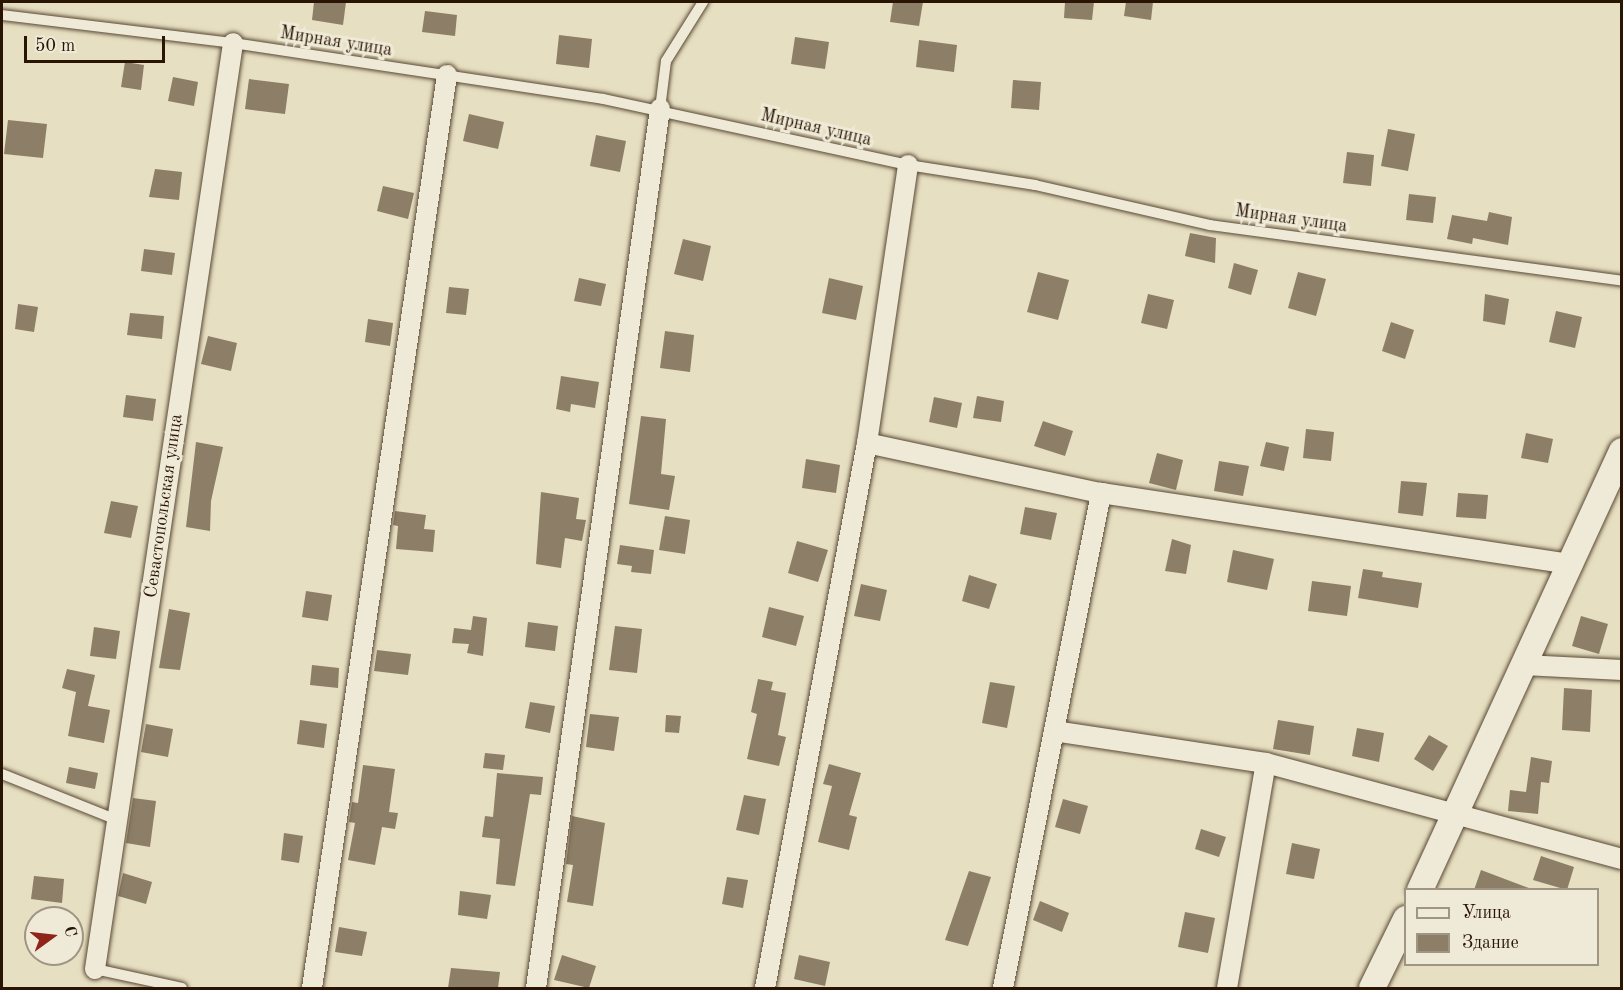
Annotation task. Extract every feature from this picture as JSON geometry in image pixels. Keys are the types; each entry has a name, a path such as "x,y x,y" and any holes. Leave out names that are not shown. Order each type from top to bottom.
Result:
{"street":[{"name":"Севастопольская улица","path":"95,969 233,43"},
{"path":"312,988 447,75"},
{"path":"536,988 660,109"},
{"path":"765,988 867,443 908,165"},
{"path":"867,443 1101,493 1573,564"},
{"path":"1421,888 1573,564 1622,451"},
{"path":"1004,988 1101,493"},
{"path":"1524,665 1622,670"},
{"path":"1054,731 1266,763 1622,859"},
{"path":"1227,988 1266,763"},
{"path":"1372,988 1404,923"}],"lane":[{"path":"660,109 666,62 703,2"},
{"name":"Мирная улица","path":"2,15 233,43 660,109 908,165 1035,184 1210,225 1622,280"},
{"path":"2,774 117,820"},
{"path":"95,969 182,988"}],"building":[{"path":"314,2 346,2 343,25 312,20"},
{"path":"893,2 923,2 919,26 890,22"},
{"path":"1065,2 1094,2 1092,20 1064,18"},
{"path":"1126,2 1153,2 1151,20 1124,16"},
{"path":"425,11 457,15 455,36 422,32"},
{"path":"559,35 592,39 589,68 556,64"},
{"path":"795,37 829,42 825,69 791,64"},
{"path":"919,40 957,45 954,72 916,67"},
{"path":"125,62 144,65 141,90 121,87"},
{"path":"173,77 198,82 194,106 168,101"},
{"path":"249,79 289,84 285,114 245,109"},
{"path":"1013,80 1041,82 1039,110 1011,108"},
{"path":"469,114 504,122 498,149 463,141"},
{"path":"8,120 47,124 43,158 4,154"},
{"path":"1388,129 1415,134 1408,171 1381,166"},
{"path":"596,135 626,141 620,172 590,166"},
{"path":"1347,152 1374,155 1371,186 1343,183"},
{"path":"155,169 182,172 179,200 149,197"},
{"path":"383,186 414,193 408,219 377,211"},
{"path":"1409,194 1436,197 1433,223 1406,220"},
{"path":"1489,212 1512,217 1508,245 1473,238 1472,244 1447,239 1452,215 1487,221"},
{"path":"1190,233 1216,238 1215,263 1185,256"},
{"path":"683,239 711,246 703,281 674,274"},
{"path":"144,249 175,253 172,275 141,271"},
{"path":"1234,263 1258,270 1251,295 1228,288"},
{"path":"1038,272 1069,280 1058,320 1027,312"},
{"path":"1298,272 1326,279 1316,316 1288,308"},
{"path":"579,278 606,284 601,306 574,301"},
{"path":"829,278 863,286 856,320 822,313"},
{"path":"449,287 469,289 466,315 446,313"},
{"path":"1148,294 1174,300 1167,329 1141,323"},
{"path":"1485,294 1509,299 1505,325 1483,321"},
{"path":"18,304 38,307 34,332 15,329"},
{"path":"1556,311 1582,317 1575,348 1549,342"},
{"path":"130,313 164,316 162,339 127,335"},
{"path":"368,319 393,323 390,346 365,342"},
{"path":"1391,322 1414,330 1405,359 1382,351"},
{"path":"665,331 694,335 690,372 660,368"},
{"path":"208,336 237,343 231,371 201,364"},
{"path":"561,376 599,382 595,408 571,404 570,412 556,409"},
{"path":"126,395 156,399 153,421 123,417"},
{"path":"977,396 1004,401 1001,422 973,418"},
{"path":"934,397 962,403 957,428 929,422"},
{"path":"641,416 666,419 661,474 675,476 669,510 629,504"},
{"path":"1043,421 1073,431 1065,456 1034,446"},
{"path":"1306,429 1334,432 1331,461 1303,458"},
{"path":"1526,433 1553,439 1548,463 1521,458"},
{"path":"196,442 223,447 211,501 210,531 186,527"},
{"path":"1266,442 1289,447 1284,471 1260,466"},
{"path":"1157,453 1183,460 1176,490 1149,483"},
{"path":"806,459 840,465 836,493 802,488"},
{"path":"1219,461 1249,466 1243,496 1214,491"},
{"path":"1401,481 1427,483 1423,516 1398,513"},
{"path":"541,492 579,498 576,519 586,520 582,541 565,538 561,568 536,564"},
{"path":"1458,493 1488,495 1486,519 1456,517"},
{"path":"111,501 138,506 131,538 104,533"},
{"path":"1025,507 1057,513 1051,540 1020,534"},
{"path":"395,511 426,515 424,529 435,530 433,552 396,549 398,526 393,525"},
{"path":"665,516 690,520 685,554 659,550"},
{"path":"1172,539 1191,545 1186,574 1165,571"},
{"path":"797,541 828,550 818,582 788,573"},
{"path":"620,545 654,550 651,574 631,572 632,566 617,564"},
{"path":"1233,550 1274,559 1267,590 1227,582"},
{"path":"1363,569 1383,572 1382,577 1422,583 1418,608 1358,598"},
{"path":"969,575 997,584 989,609 962,601"},
{"path":"1312,581 1351,586 1347,616 1308,611"},
{"path":"861,584 887,590 880,621 854,616"},
{"path":"306,591 332,595 328,621 302,617"},
{"path":"769,607 804,616 796,646 762,637"},
{"path":"169,609 190,613 180,670 159,668"},
{"path":"473,616 487,618 483,656 467,653 469,644 452,643 454,628 471,630"},
{"path":"1581,616 1608,624 1599,654 1572,646"},
{"path":"528,622 558,626 555,651 525,647"},
{"path":"615,626 642,629 637,673 609,670"},
{"path":"94,627 120,631 116,659 90,656"},
{"path":"377,650 411,654 408,675 374,671"},
{"path":"312,665 339,668 338,688 310,685"},
{"path":"67,669 95,675 88,706 110,710 104,743 68,736 76,692 62,688"},
{"path":"758,679 773,682 771,690 786,693 778,735 786,737 779,766 747,759 757,714 751,712"},
{"path":"990,682 1015,686 1007,728 982,723"},
{"path":"1564,688 1592,690 1590,732 1562,730"},
{"path":"530,702 555,706 550,733 525,728"},
{"path":"590,714 619,717 614,751 586,747"},
{"path":"666,715 681,716 679,733 665,732"},
{"path":"300,720 327,724 324,748 297,744"},
{"path":"1278,720 1314,726 1310,755 1273,749"},
{"path":"146,724 173,729 168,757 141,752"},
{"path":"1357,728 1384,733 1379,762 1352,756"},
{"path":"1429,735 1448,746 1433,771 1414,759"},
{"path":"485,753 505,755 503,770 483,768"},
{"path":"1531,757 1552,761 1549,783 1541,782 1538,814 1508,811 1510,790 1526,792"},
{"path":"829,764 861,773 849,815 857,817 849,850 818,842 832,786 823,784"},
{"path":"363,765 395,769 389,812 398,813 395,829 382,827 375,865 348,860 355,823 349,822 352,802 358,803"},
{"path":"69,767 98,773 95,789 66,783"},
{"path":"497,773 543,777 541,795 530,794 515,886 496,884 500,839 482,837 485,816 493,817"},
{"path":"744,795 766,799 759,835 736,830"},
{"path":"133,798 156,801 150,847 126,843"},
{"path":"1063,799 1088,806 1080,834 1055,827"},
{"path":"572,816 605,823 593,906 567,902 573,865 566,864"},
{"path":"1201,829 1226,837 1219,857 1195,849"},
{"path":"284,833 303,836 299,863 281,860"},
{"path":"1292,843 1320,849 1314,879 1286,874"},
{"path":"1541,856 1574,867 1568,888 1533,880"},
{"path":"1481,870 1529,888 1475,888"},
{"path":"969,871 991,877 968,946 945,940"},
{"path":"123,873 152,882 146,904 118,896"},
{"path":"34,876 64,879 62,903 31,899"},
{"path":"727,877 748,880 743,908 722,904"},
{"path":"460,891 491,895 487,919 458,915"},
{"path":"1040,901 1069,913 1062,932 1033,920"},
{"path":"1185,912 1215,918 1208,953 1178,947"},
{"path":"339,927 367,932 362,956 335,952"},
{"path":"562,955 596,966 589,988 554,980"},
{"path":"799,955 830,962 825,986 794,979"},
{"path":"451,968 500,972 498,988 448,988"}]}
